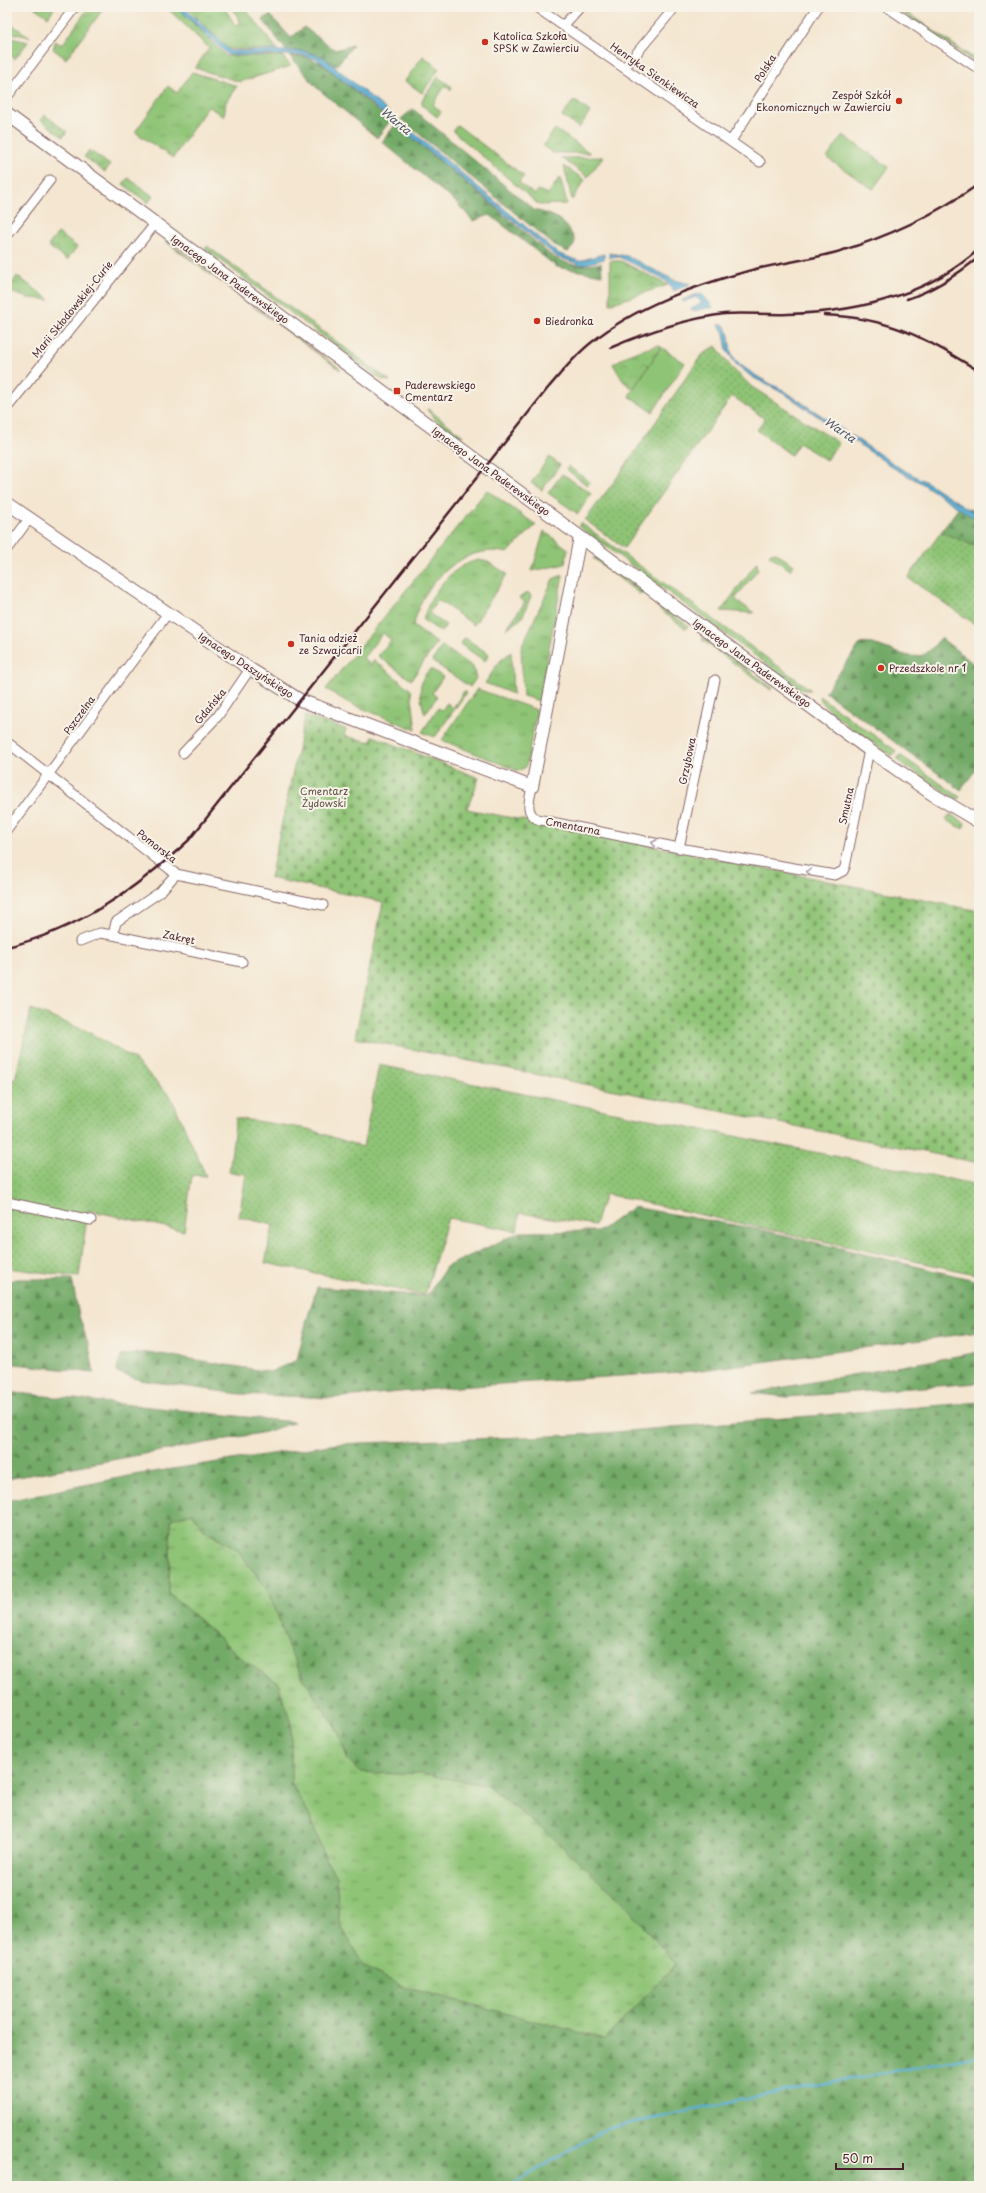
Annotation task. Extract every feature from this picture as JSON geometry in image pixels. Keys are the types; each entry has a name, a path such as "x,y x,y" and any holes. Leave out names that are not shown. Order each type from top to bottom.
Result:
{"main road":[{"name":"Ignacego Jana Paderewskiego","path":"7,115 870,750 932,794 979,822"},
{"name":"Ignacego Daszyńskiego","path":"7,503 250,669 300,700 532,787"},
{"name":"Cmentarna","path":"532,787 580,537"}],"street":[{"path":"7,97 75,7"},
{"name":"Henryka Sienkiewicza","path":"536,7 625,67 760,162"},
{"path":"564,26 580,7"},
{"path":"625,67 674,7"},
{"name":"Polska","path":"731,141 818,7"},
{"path":"887,7 979,70"},
{"path":"7,235 50,180"},
{"name":"Marii Skłodowskiej-Curie","path":"7,408 155,224"},
{"path":"7,549 29,519"},
{"name":"Pszczelna","path":"7,830 168,613"},
{"name":"Gdańska","path":"182,753 218,716 250,669"},
{"name":"Grzybowa","path":"679,848 715,680"},
{"name":"Pomorska","path":"7,742 176,874 323,904"},
{"name":"Smutna","path":"844,867 870,750"},
{"name":"Cmentarna","path":"532,787 529,811 532,816 537,819 679,848 830,875 840,873 844,867"},
{"path":"113,935 116,922 160,892 176,874"},
{"name":"Zakręt","path":"80,941 100,933 242,962"},
{"path":"7,1202 90,1220"}],"green space":[{"path":"34,7 55,7 48,17"},
{"path":"89,7 104,8 66,59 53,49 55,41 62,45"},
{"path":"166,7 177,7 226,56 282,56 291,66 240,82 195,68 209,48"},
{"path":"186,7 224,7 235,25 241,23 232,7 244,7 278,50 228,49"},
{"path":"900,8 979,62 979,65 898,10"},
{"path":"270,15 291,38 304,27 335,50 353,45 336,66 324,58 312,54 286,50 262,19"},
{"path":"7,21 30,37 7,32"},
{"path":"7,37 28,42 15,59 7,53"},
{"path":"290,56 306,57 321,63 390,121 377,138 316,87"},
{"path":"423,56 439,69 422,93 405,81"},
{"path":"192,72 237,86 226,102 224,117 208,106 173,158 135,132 168,86 177,93"},
{"path":"438,77 452,87 451,90 445,86 433,104 441,112 437,117 422,105 422,100"},
{"path":"574,100 590,112 579,128 562,116"},
{"path":"413,109 534,210 554,216 564,223 575,241 573,247 568,252 555,246 401,119"},
{"path":"45,115 67,132 63,137 41,120"},
{"path":"395,125 468,184 553,257 576,265 601,263 602,275 557,267 490,215 473,221 457,203 382,142"},
{"path":"457,125 524,176 519,183 535,195 538,190 548,194 560,177 567,204 539,205 453,131"},
{"path":"555,129 590,153 553,153 543,146"},
{"path":"843,135 889,167 873,189 827,158"},
{"path":"89,150 110,165 105,172 84,157"},
{"path":"603,157 588,177 561,158"},
{"path":"564,166 585,180 572,200"},
{"path":"128,178 153,196 148,203 123,184"},
{"path":"58,233 77,247 67,260 48,246"},
{"path":"166,240 220,280 221,282 165,241"},
{"path":"207,246 390,381 382,380 205,249"},
{"path":"610,261 621,261 668,285 610,304"},
{"path":"17,276 50,300 28,298 7,291"},
{"path":"227,287 341,369 340,370"},
{"path":"658,345 661,347 633,389 623,381 613,364 630,354"},
{"path":"716,346 731,367 752,387 839,443 826,460 799,443 791,455 757,430 765,419 732,396 624,548 585,520 622,471 698,360 703,354"},
{"path":"661,347 685,363 653,412 629,396"},
{"path":"427,409 463,436 454,433 443,426"},
{"path":"549,457 560,465 542,490 531,483"},
{"path":"568,466 590,482 587,485 566,469"},
{"path":"562,474 591,493 578,514 548,493"},
{"path":"487,490 536,525 507,553 494,551 481,552 469,556 457,562 437,579 422,600 413,626 437,643 411,680 378,656 391,640 383,633 363,658 371,665 374,660 411,690 416,730 349,703 326,689"},
{"path":"960,506 979,512 979,548 941,532"},
{"path":"581,523 811,690 802,690 578,526"},
{"path":"544,531 568,549 565,564 532,571"},
{"path":"941,532 979,548 979,627 908,578"},
{"path":"775,552 793,565 790,570 769,555"},
{"path":"593,558 597,558 642,591 641,595"},
{"path":"479,560 488,562 507,574 474,625 438,600 429,613 446,625 441,632 423,620 431,600 443,582 459,568"},
{"path":"757,562 758,569 735,599 754,613 721,611"},
{"path":"563,575 539,701 523,696 521,648 553,579"},
{"path":"528,592 531,596 522,618 506,629 525,602 519,598"},
{"path":"662,606 688,626 686,629 659,609"},
{"path":"703,637 773,688 771,690 702,640"},
{"path":"465,638 489,654 485,661 460,644"},
{"path":"941,638 979,668 979,765 961,790 825,692 860,644 876,645 900,654 915,656 926,654"},
{"path":"442,646 473,667 476,678 470,687 432,661"},
{"path":"511,652 513,694 485,683 500,661"},
{"path":"431,669 443,677 432,693 437,697 425,714 420,690 423,678"},
{"path":"477,689 537,710 526,767 518,771 442,740"},
{"path":"464,691 466,693 435,737 422,732 438,708 442,710 447,703 453,708"},
{"path":"819,696 896,751 892,756 863,736 829,710"},
{"name":"Cmentarz Żydowski","path":"305,716 346,729 344,736 371,742 373,736 479,778 467,809 979,911 979,1163 355,1038 383,902 270,878"},
{"path":"900,755 960,797 957,800 897,760"},
{"path":"950,814 965,823 963,829 946,820"},
{"path":"31,1009 87,1031 134,1059 171,1097 206,1176 192,1175 184,1231 88,1210 79,1277 7,1268 7,1078 15,1080"},
{"path":"379,1065 979,1185 979,1275 605,1194 595,1225 520,1213 517,1231 448,1218 425,1295 265,1263 273,1225 239,1217 246,1174 229,1172 236,1118 308,1129 363,1147"},
{"path":"633,1207 762,1230 979,1281 979,1332 696,1371 458,1387 331,1398 239,1394 140,1380 116,1372 121,1356 148,1352 270,1372 297,1360 317,1287 427,1296 446,1267 520,1232 600,1231"},
{"path":"16,1279 72,1279 79,1316 89,1346 94,1373 7,1363 7,1282"},
{"path":"979,1352 979,1383 787,1397 752,1393"},
{"path":"7,1392 294,1422 266,1432 7,1479"},
{"path":"979,1402 979,2186 7,2186 7,1501 133,1475 336,1444 578,1435","holes":["192,1513 205,1531 236,1548 267,1589 287,1644 303,1678 338,1731 348,1760 360,1772 395,1774 416,1773 486,1785 550,1835 622,1901 676,1964 605,2039 404,1987 364,1967 340,1924 336,1877 324,1855 311,1819 291,1783 291,1724 278,1683 246,1662 169,1593 171,1519"]},
{"path":"192,1513 205,1531 236,1548 267,1589 287,1644 303,1678 338,1731 348,1760 395,1774 416,1773 486,1785 550,1835 622,1901 676,1964 605,2040 404,1987 364,1967 340,1924 336,1877 324,1855 311,1819 291,1783 291,1724 278,1683 246,1662 169,1593 171,1518"}],"water":[{"name":"Warta","path":"177,7 183,7 230,51 303,51 323,57 557,253 579,261 604,254 604,259 582,265 557,257 317,59 301,55 228,55"},
{"path":"609,253 627,256 674,280 690,284 674,291 668,282 617,256 609,258"},
{"path":"701,293 713,307 692,311 691,309 702,303 696,297 683,302 682,300"},
{"name":"Warta","path":"723,324 729,334 732,354 735,359 747,370 783,390 900,468 930,484 979,516 979,518 969,515 923,484 897,470 785,394 752,377 736,364 727,351 724,333 719,325"}],"waterway":[{"path":"510,2186 607,2128 805,2087 979,2056"}],"railway":[{"path":"7,947 33,940 58,930 105,906 148,875 189,840 548,388 574,358 592,342 609,329 646,308 707,283 748,271 837,252 893,232 929,215 979,184"},
{"path":"610,348 666,327 709,316 732,313 814,313 865,305 914,290 937,279 959,265 979,249"},
{"path":"907,299 927,291 945,281 979,257"},
{"path":"824,315 869,320 906,331 941,348 979,371"}],"place":[{"name":"Katolica Szkoła SPSK w Zawierciu","path":"485,42"},
{"name":"Zespół Szkół Ekonomicznych w Zawierciu","path":"899,101"},
{"name":"Biedronka","path":"537,321"},
{"name":"Paderewskiego Cmentarz","path":"397,391"},
{"name":"Tania odzież ze Szwajcarii","path":"291,644"},
{"name":"Przedszkole nr 1","path":"881,668"}]}
